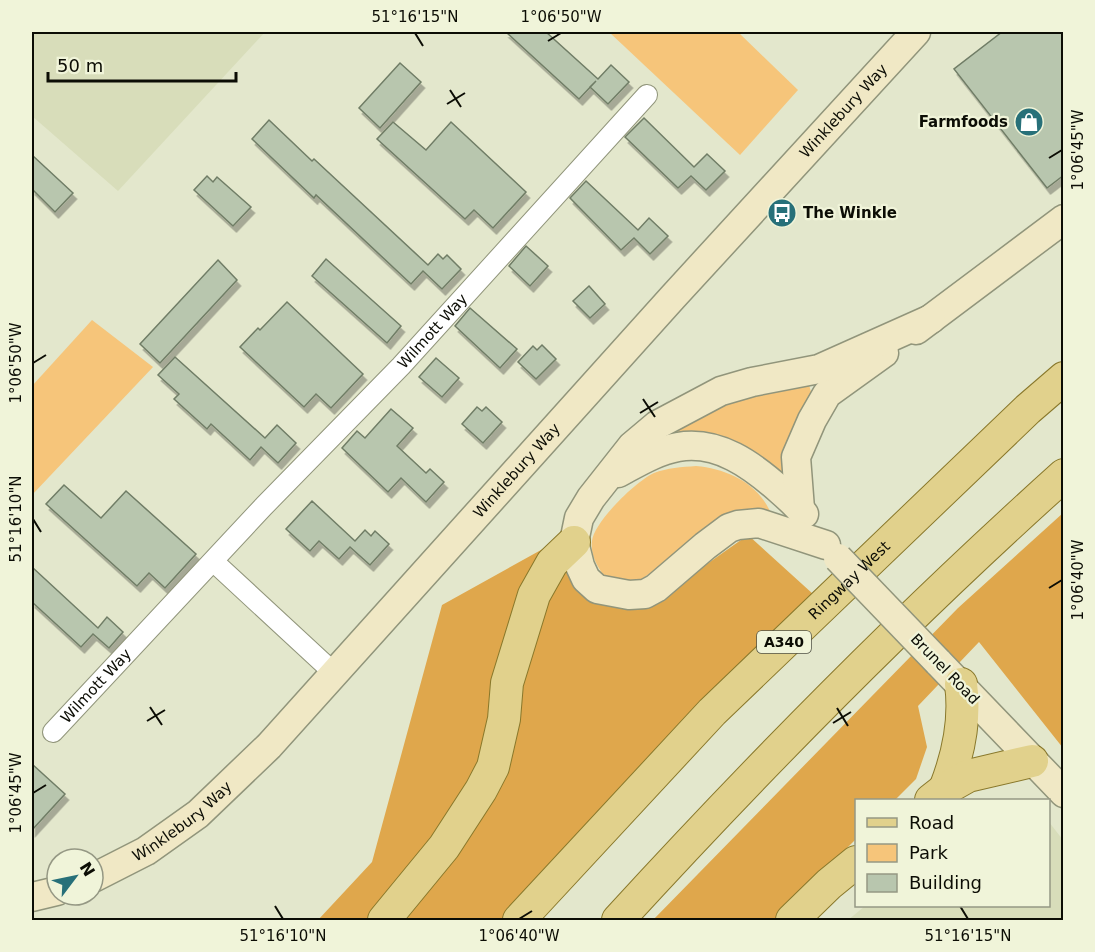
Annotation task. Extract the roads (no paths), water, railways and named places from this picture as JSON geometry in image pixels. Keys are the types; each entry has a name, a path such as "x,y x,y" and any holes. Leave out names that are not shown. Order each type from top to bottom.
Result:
{"main road":[{"name":"Ringway West","path":"519,921 712,712 1028,409 1064,378"},
{"path":"618,921 682,850 837,689 1064,475"},
{"path":"384,921 444,847 493,767 504,719 507,683 534,596 552,563 574,542"},
{"path":"938,795 956,762 964,706 961,684"},
{"path":"938,795 968,776 1032,761"},
{"path":"792,921 829,884 855,863"}],"street":[{"name":"Winklebury Way","path":"105,872 146,851 198,814 269,746 672,298 916,32"},
{"name":"Wilmott Way","path":"53,732 264,506 401,366 647,95"},
{"path":"800,509 796,457 812,420 827,394 1064,219"},
{"path":"574,542 579,518 605,479 632,446 657,425 721,391 752,382 819,369 931,319"},
{"name":"Brunel Road","path":"605,479 650,456 670,449 696,446 723,451 747,464 800,509 832,552 1064,793"},
{"name":"Brunel Road","path":"574,542 586,579 597,589 629,595 645,594 656,588 729,528 750,522 773,528 832,552"},
{"path":"214,561 334,673"}],"place":[{"name":"Farmfoods","path":"1029,122"},
{"name":"The Winkle","path":"782,213"}]}
